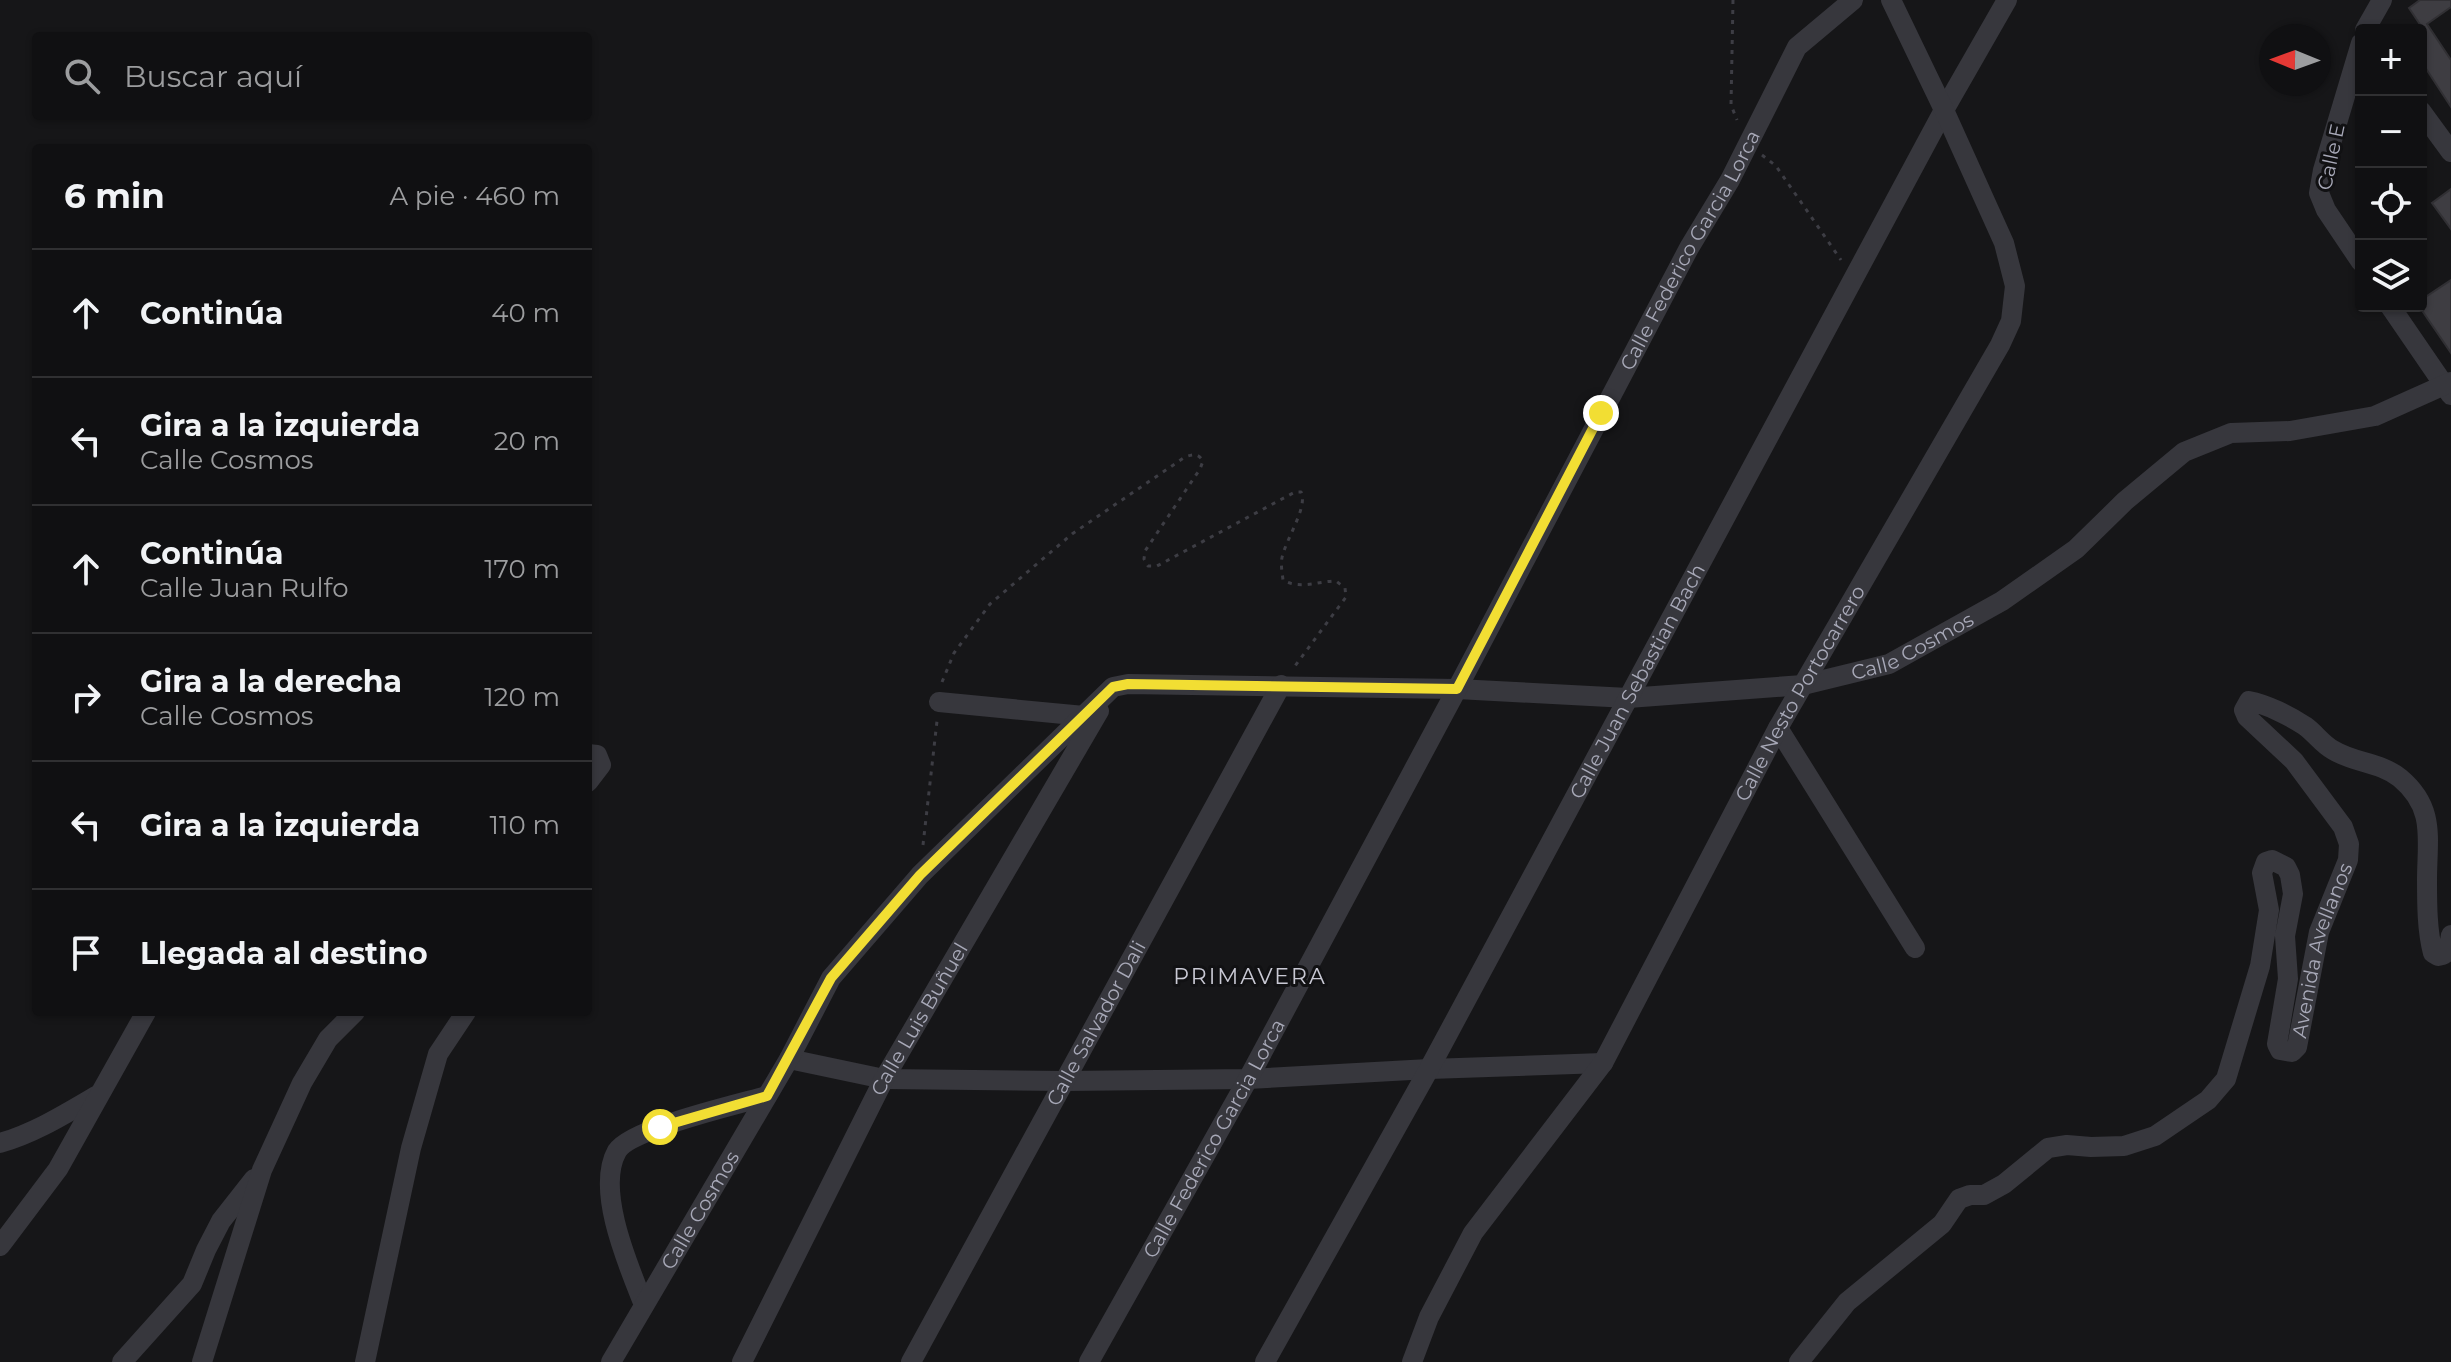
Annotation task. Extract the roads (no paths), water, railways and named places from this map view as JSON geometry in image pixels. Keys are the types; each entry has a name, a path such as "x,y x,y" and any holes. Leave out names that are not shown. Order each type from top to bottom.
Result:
{"street":[{"name":"Calle Federico Garcia Lorca","path":"1089,1362 1248,1079 1689,248 1730,180 1797,47 1853,0"},
{"name":"Calle Nesto Portocarrero","path":"1412,1362 1429,1317 1473,1233 1603,1063 1778,728 2011,321 2015,286 2004,243 1891,0"},
{"name":"Calle Juan Sebastian Bach","path":"1265,1362 1429,1069 1944,110 2007,0"},
{"path":"2368,24 2382,0"},
{"name":"Calle E","path":"2355,63 2319,193 2326,210 2355,253"},
{"path":"2427,119 2451,152"},
{"path":"2394,312 2449,388"},
{"name":"Calle Cosmos","path":"611,1362 789,1059 831,978 920,875 1113,687 1128,684 1281,685 1457,689 1628,698 1803,685 1889,664 2002,601 2076,549 2125,501 2184,452 2231,433 2290,431 2375,416 2449,388"},
{"name":"Calle Salvador Dali","path":"911,1362 1281,685"},
{"name":"Calle Luis Buñuel","path":"742,1362 884,1079 1113,687"},
{"name":"Avenida Avellanos","path":"1799,1362 1847,1302 1942,1224 1959,1199 1984,1195 2004,1184 2048,1148 2067,1145 2124,1146 2155,1136 2208,1100 2226,1079 2260,966 2269,910 2262,873 2266,862 2272,860 2286,867 2293,894 2285,936 2288,979 2277,1044 2280,1050 2286,1052 2292,1052 2297,1047 2319,932 2348,860 2349,844 2343,827 2294,761 2247,717 2244,710 2249,701 2296,721 2329,748 2347,758 2382,767 2401,779 2418,799 2426,815 2430,835 2427,878 2433,953 2444,956 2451,935"},
{"path":"939,702 1084,716"},
{"path":"1778,728 1915,948"},
{"path":"592,754 597,755 601,765 592,777"},
{"path":"0,1246 58,1169 144,1016"},
{"path":"202,1362 262,1170 302,1083 328,1039 351,1016"},
{"path":"365,1362 411,1148 438,1054 463,1016"},
{"path":"789,1059 884,1079 1065,1081 1248,1079 1603,1063"},
{"path":"0,1143 51,1123 99,1094"},
{"path":"644,1305 618,1237 611,1195 611,1170 617,1150 629,1139 660,1127 767,1096"},
{"path":"122,1362 192,1284 221,1221 262,1170"}],"district":[{"name":"PRIMAVERA","path":"1250,976"}]}
